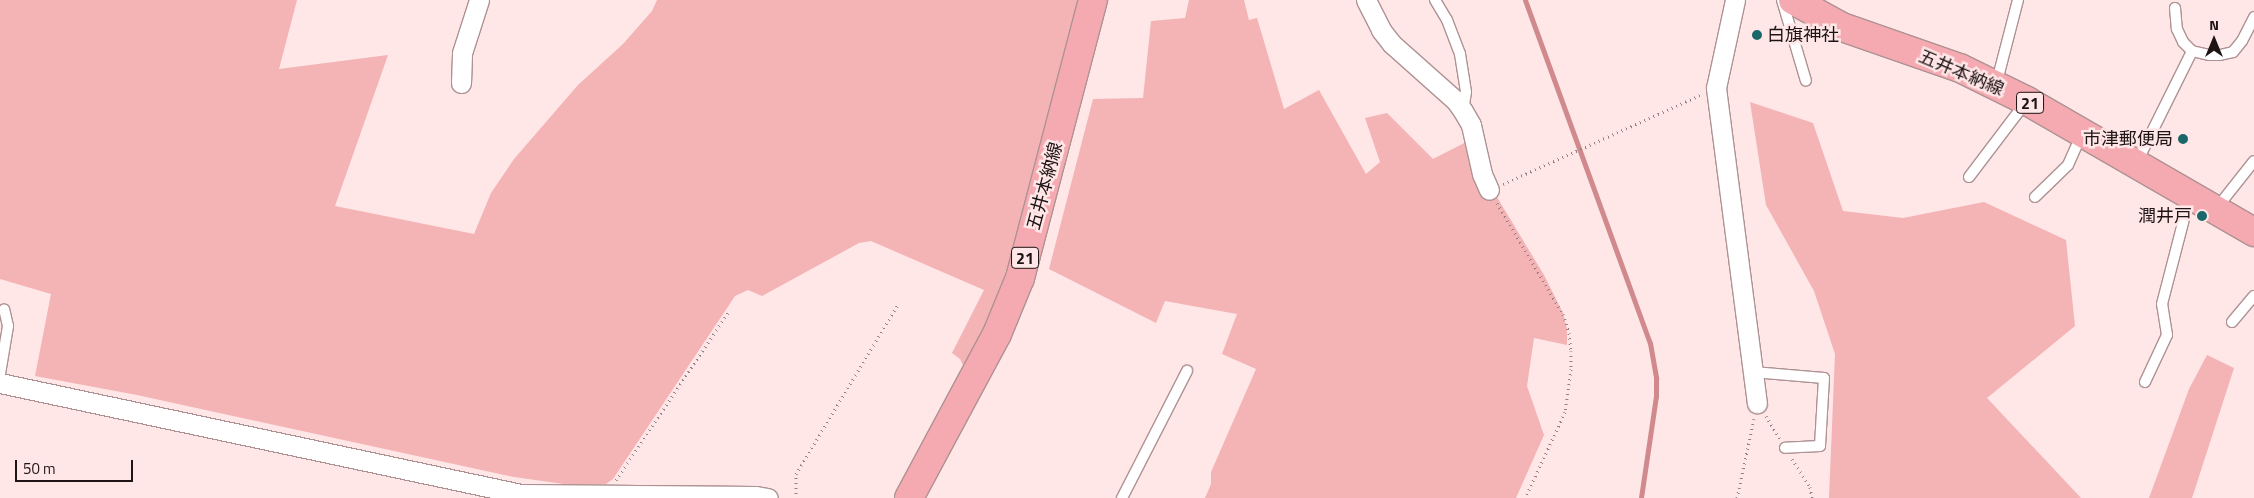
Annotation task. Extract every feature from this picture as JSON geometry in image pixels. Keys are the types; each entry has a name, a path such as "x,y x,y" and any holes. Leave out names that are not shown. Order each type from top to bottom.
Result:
{"main road":[{"name":"五井本納線","path":"909,498 997,334 1020,278 1093,0"},
{"name":"五井本納線","path":"1793,0 1842,27 1960,68 2027,101 2254,232"}],"street":[{"path":"461,83 462,52 479,0"},
{"path":"1366,0 1381,30 1392,44 1456,101 1471,126 1482,174 1489,190"},
{"path":"1735,0 1716,88 1757,403"},
{"path":"0,383 521,494 755,496 768,498"}],"lane":[{"path":"1435,0 1447,20 1460,54 1466,92 1462,111"},
{"path":"1782,0 1806,81"},
{"path":"1996,86 2018,0"},
{"path":"2175,8 2177,29 2184,42 2192,51 2220,55 2233,52 2242,41 2254,17"},
{"path":"2135,165 2192,51"},
{"path":"1968,177 2027,101"},
{"path":"2035,196 2068,166 2083,132"},
{"path":"2215,210 2254,161"},
{"path":"2145,382 2167,334 2162,304 2190,195"},
{"path":"2232,322 2254,296"},
{"path":"0,374 8,326 4,309"},
{"path":"1122,498 1187,371"},
{"path":"1753,372 1824,378 1820,446 1785,448"}],"path":[{"path":"1525,498 1565,412 1571,369 1571,351 1569,334 1562,314 1489,190 1716,88"},
{"path":"796,498 796,474 898,304"},
{"path":"606,495 729,311"},
{"path":"1737,498 1757,403"}],"shaded area":[{"path":"0,0 297,0 279,69 388,55 335,206 474,234 491,193 514,159 578,85 623,44 652,11 657,0 1082,0 1021,224 997,299 964,367 960,359 952,353 984,290 871,241 859,243 762,296 748,290 735,296 613,479 606,484 564,484 514,477 137,395 35,376 51,294 0,279"},
{"path":"1189,0 1244,0 1249,20 1257,18 1284,109 1319,90 1366,174 1380,162 1365,118 1387,113 1433,159 1476,137 1489,184 1544,275 1563,313 1567,329 1567,345 1534,338 1527,386 1544,435 1516,498 1205,498 1211,484 1211,472 1256,369 1222,354 1237,314 1165,301 1156,323 1049,269 1093,99 1143,98 1151,21 1185,18"},
{"path":"1750,102 1813,123 1843,211 1903,218 1984,202 2066,240 2075,326 1987,398 2081,498 1829,498 1835,354 1814,291 1766,205"},
{"path":"2207,355 2234,368 2192,498 2149,498 2189,389"}],"waterway":[{"path":"1525,0 1650,343 1656,378 1656,396 1641,498"}],"place":[{"name":"白旗神社","path":"1757,35"},
{"name":"市津郵便局","path":"2183,139"},
{"name":"潤井戸","path":"2202,216"}]}
